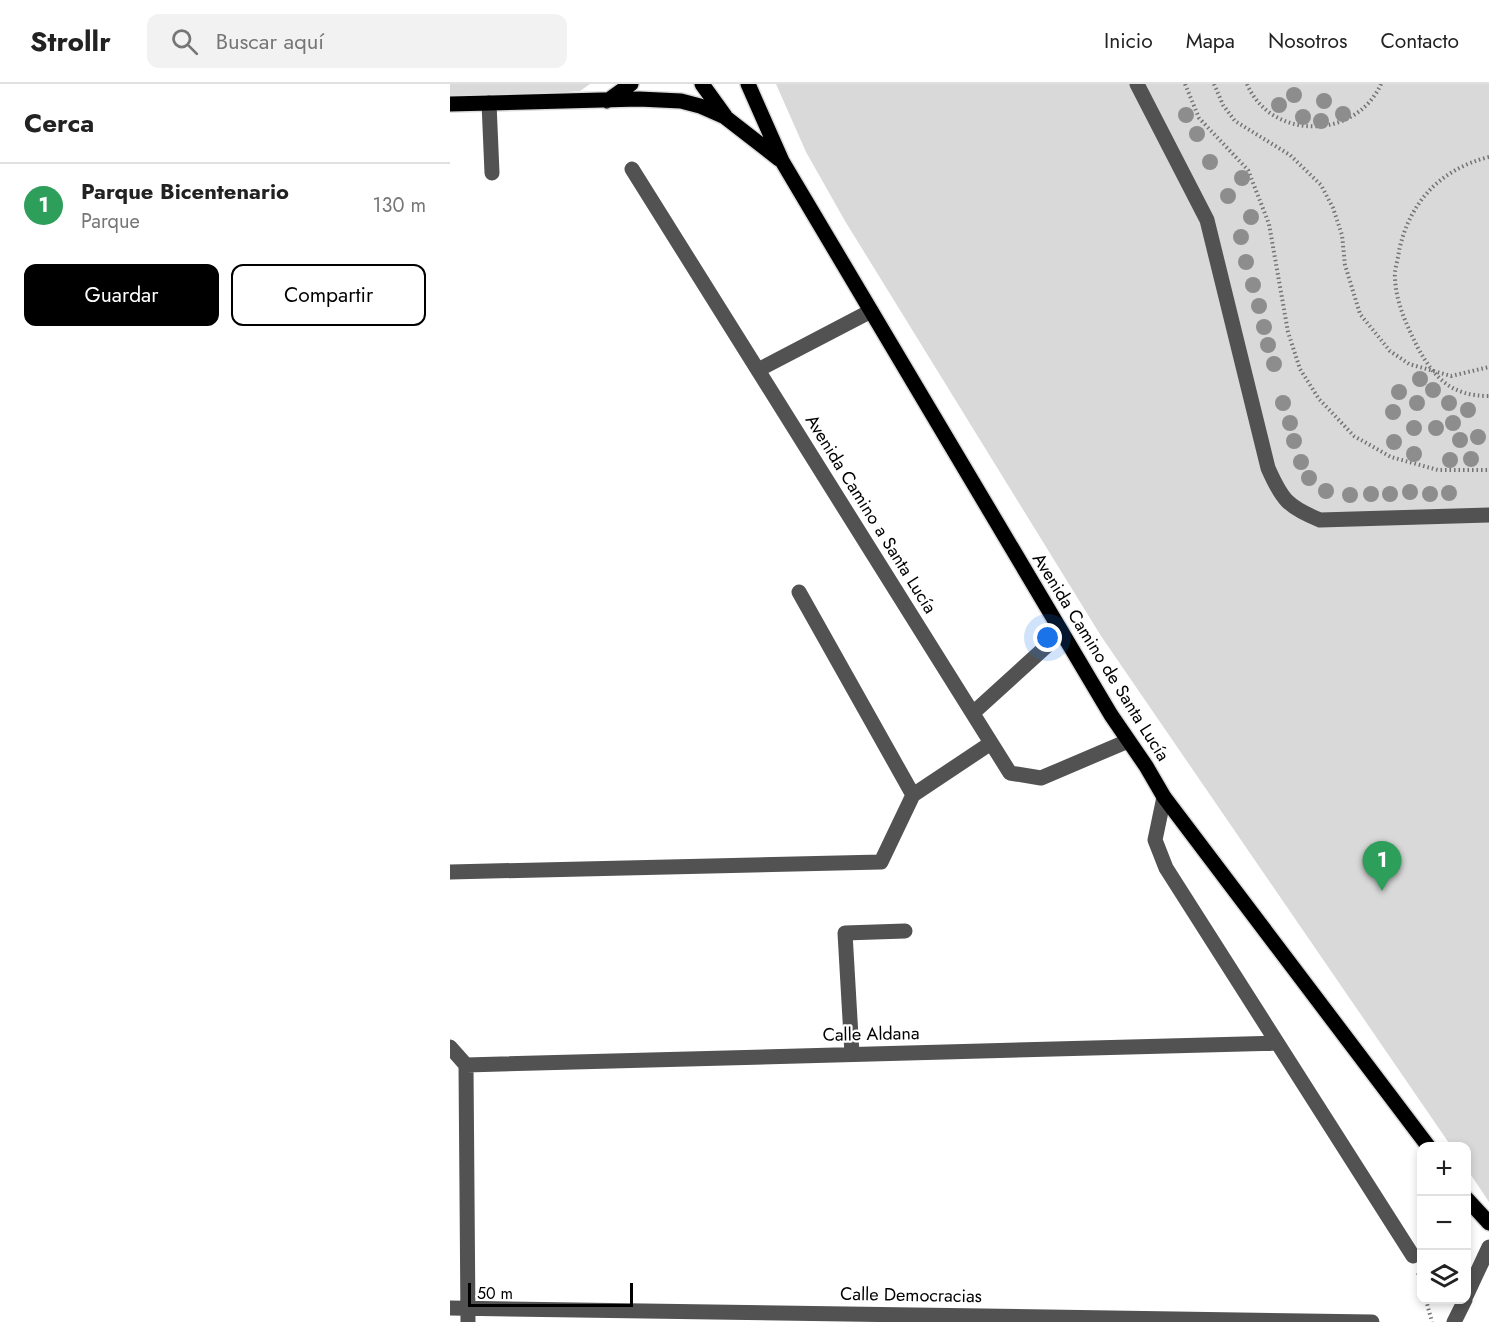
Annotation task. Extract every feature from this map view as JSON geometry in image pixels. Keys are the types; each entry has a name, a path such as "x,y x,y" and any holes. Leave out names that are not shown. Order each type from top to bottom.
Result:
{"main road":[{"path":"607,101 631,84"},
{"path":"702,84 725,117"},
{"name":"Avenida Camino de Santa Lucía","path":"748,84 782,161 1061,633 1128,741 1164,797 1425,1142"},
{"path":"450,104 639,99 681,101 725,117 782,161"},
{"path":"1471,1203 1489,1223"}],"street":[{"path":"1137,84 1207,220 1268,468 1280,493 1297,510 1320,520 1489,515"},
{"path":"489,103 492,173"},
{"name":"Avenida Camino a Santa Lucía","path":"632,169 1010,773 1041,778 1128,741"},
{"path":"758,370 870,311"},
{"path":"798,592 913,795"},
{"path":"973,713 1061,633"},
{"path":"450,872 881,862 913,795 991,743"},
{"path":"1164,797 1155,840 1166,868 1413,1256"},
{"path":"852,1054 845,933 905,931"},
{"name":"Calle Aldana","path":"466,1065 1277,1043"},
{"path":"450,1047 466,1065 468,1315"},
{"path":"1471,1287 1489,1247"},
{"path":"1454,1322 1463,1304"},
{"name":"Calle Democracias","path":"450,1308 468,1315 1372,1322"}],"path":[{"path":"1185,84 1199,118 1248,170 1269,224 1288,332 1300,369 1319,399 1354,436 1390,457 1438,471 1489,470"},
{"path":"1214,84 1223,105 1234,121 1290,155 1321,185 1333,208 1342,235 1345,265 1351,291 1360,314 1390,351 1409,364 1451,376 1489,367"},
{"path":"1247,84 1262,108 1294,125 1312,128 1337,124 1355,114 1369,102 1381,84"},
{"path":"1489,157 1465,165 1435,185 1413,209 1401,243 1395,278 1405,324 1430,369 1454,390 1478,396 1489,396"},
{"path":"1427,1304 1432,1322"}],"shaded area":[{"path":"450,84 590,84 580,91 483,98 450,97"},
{"path":"776,84 1489,84 1489,1202 1471,1175 1471,1142 1448,1142 1101,636 845,221 806,152"}],"place":[{"name":"Parque Bicentenario","path":"1382,891"}]}
